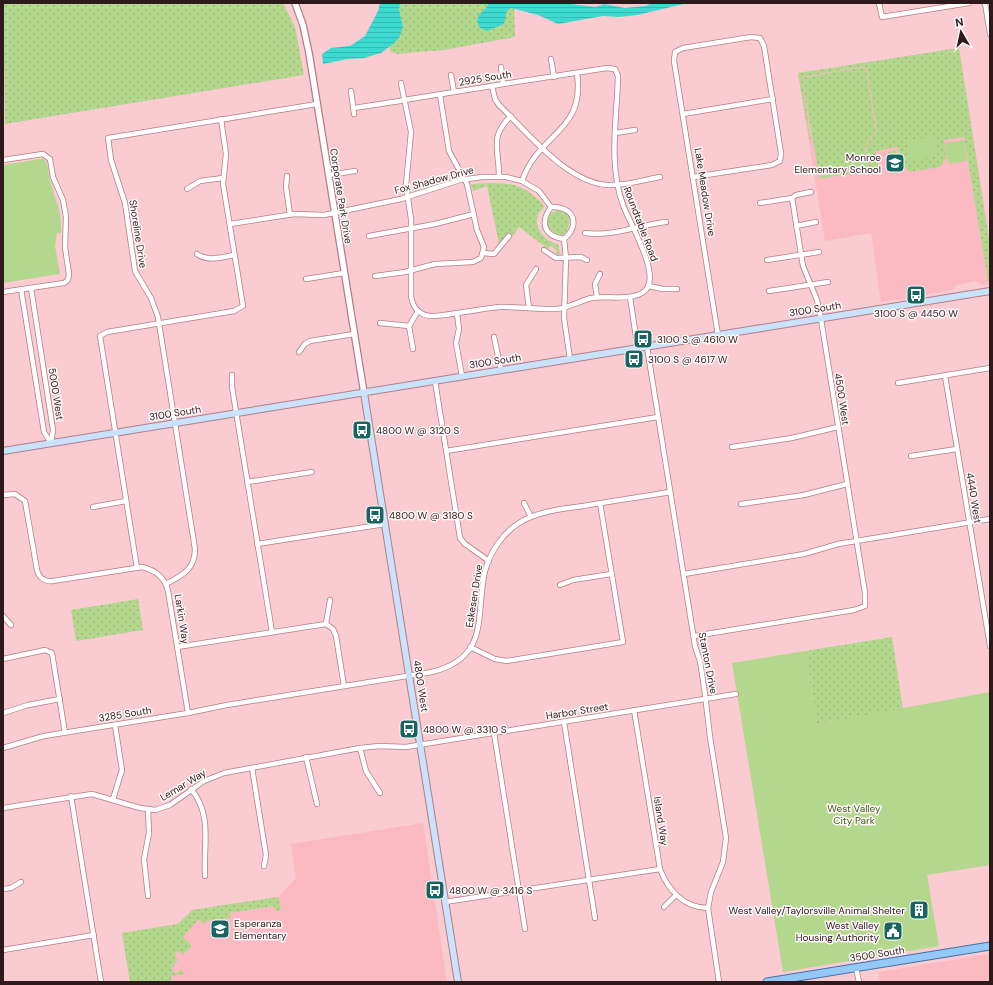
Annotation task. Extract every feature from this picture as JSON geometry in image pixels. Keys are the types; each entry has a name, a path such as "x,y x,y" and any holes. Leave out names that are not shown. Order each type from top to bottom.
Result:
{"main road":[{"name":"3100 South","path":"3,451 990,291"},
{"name":"4800 West","path":"364,392 458,982"},
{"name":"3500 South","path":"767,982 990,946"}],"street":[{"name":"Corporate Park Drive","path":"295,3 306,38 364,392"},
{"path":"879,3 882,17 969,3"},
{"path":"985,3 990,34"},
{"name":"Lake Meadow Drive","path":"718,335 674,61 675,52 683,48 760,38 764,46 773,100"},
{"path":"551,60 554,76"},
{"path":"501,67 503,84"},
{"name":"2925 South","path":"354,108 610,68 615,69 618,72"},
{"name":"Roundtable Road","path":"618,72 615,164 617,185 649,270 648,286"},
{"path":"522,181 530,162 570,119 579,91 578,73"},
{"path":"451,75 454,92"},
{"path":"401,83 411,132 406,179 411,229 410,271 412,302 418,311 431,317 498,307 558,309 597,297 630,297 641,294 648,286 667,290 677,289"},
{"path":"492,86 496,101 560,164 580,176 596,183 617,185 660,177"},
{"path":"351,91 354,114"},
{"path":"376,276 410,271 435,264 473,262 481,258 483,253 484,247 477,230 465,179 449,150 440,95"},
{"path":"683,114 773,100 781,152 780,161 772,165 693,177"},
{"path":"137,568 100,336 107,332 234,311 243,306 223,178 226,154 221,119 317,104"},
{"path":"499,176 497,135 502,126 511,116"},
{"name":"Shoreline Drive","path":"166,584 186,573 193,564 195,557 159,323 153,302 134,271 125,203 111,160 108,138 221,119"},
{"path":"616,133 635,130"},
{"path":"3,160 42,154 50,159 53,177 65,212 65,249 69,278 64,283 3,292"},
{"path":"329,175 355,171"},
{"path":"287,176 286,187 290,215"},
{"name":"Fox Shadow Drive","path":"230,224 290,215 314,216 335,213 408,197 465,179 499,176 522,181 539,191 552,207"},
{"path":"187,189 200,181 223,178"},
{"path":"760,203 792,198 796,195 811,192"},
{"name":"4500 West","path":"694,636 854,610 865,606 821,319 817,300 800,255 792,198"},
{"path":"564,239 552,235 544,226 545,217 552,207 564,208 569,211 572,216 572,230 564,239 566,258 563,307 570,359"},
{"path":"369,236 411,229 474,214"},
{"path":"584,233 609,234 647,224 666,222"},
{"path":"796,226 816,222"},
{"path":"483,253 491,255 496,253 509,236"},
{"path":"544,250 554,257 581,257 587,260"},
{"path":"767,260 820,252"},
{"path":"197,254 202,258 210,259 234,255"},
{"path":"529,308 526,285 536,269"},
{"path":"306,279 344,273"},
{"path":"597,297 595,284 600,274"},
{"path":"769,291 828,282"},
{"name":"5000 West","path":"31,288 53,430 51,443"},
{"name":"5000 West","path":"21,289 44,432 51,443"},
{"path":"630,297 636,337"},
{"path":"413,349 409,326 418,311"},
{"path":"457,314 459,330 456,343 462,376"},
{"path":"380,323 409,326"},
{"path":"299,352 305,344 310,341 354,334"},
{"path":"494,337 501,370"},
{"name":"Stanton Drive","path":"647,347 694,636 706,699 710,741 726,844 723,862 711,892 708,908 719,982"},
{"path":"898,383 990,368"},
{"path":"232,374 232,387 236,413 272,632"},
{"name":"4440 West","path":"945,376 990,646"},
{"path":"435,381 460,538 465,544 489,561"},
{"path":"446,451 658,417"},
{"path":"732,447 792,438 838,427"},
{"path":"910,456 957,449"},
{"path":"247,482 312,472"},
{"path":"741,504 804,494 847,484"},
{"name":"Eskesen Drive","path":"344,686 409,676 445,668 462,657 470,647 479,629 484,578 489,561 498,544 507,533 518,524 531,517 554,511 670,492"},
{"name":"Larkin Way","path":"3,495 15,494 25,501 38,573 45,580 53,581 137,568 152,570 166,584 188,713"},
{"path":"93,507 126,501"},
{"path":"524,503 531,517"},
{"path":"470,647 494,659 506,661 623,642 600,503"},
{"path":"684,574 804,554 829,546 856,540 990,519"},
{"path":"258,544 385,524"},
{"path":"560,585 573,580 612,574"},
{"path":"326,624 330,600"},
{"path":"3,616 11,625"},
{"path":"177,647 326,624 333,629 336,636 344,686"},
{"path":"3,659 45,650 50,651 53,657 66,733"},
{"name":"3285 South","path":"3,748 39,737 344,686"},
{"name":"Harbor Street","path":"420,745 736,694"},
{"path":"3,713 28,705 60,700"},
{"name":"Island Way","path":"634,710 660,869 668,886 676,895 698,908 708,908"},
{"path":"564,722 595,918"},
{"path":"113,799 122,770 115,724"},
{"path":"494,733 525,929"},
{"name":"Lemar Way","path":"3,808 71,796 92,794 148,810 170,805 191,789 215,776 306,757 360,748 380,746 406,747 420,745"},
{"path":"360,748 366,771 380,793"},
{"path":"306,757 317,804"},
{"path":"252,768 266,855 264,866"},
{"path":"191,789 201,802 205,821 205,876"},
{"path":"71,796 102,982"},
{"path":"148,810 149,833 144,859 148,896"},
{"path":"445,902 660,869"},
{"path":"3,889 12,888 21,882"},
{"path":"664,907 676,895"},
{"path":"3,950 94,935"},
{"path":"856,968 859,982"}],"shaded area":[{"name":"Monroe Elementary School","path":"959,48 990,242 990,284 982,285 976,281 956,285 953,290 881,302 871,233 825,241 798,73"},
{"path":"423,823 447,982 130,982 122,933 178,924 192,910 278,897 296,878 291,844"},
{"path":"990,954 990,982 880,982 878,972"}],"green space":[{"path":"3,3 283,3 295,27 304,75 5,124"},
{"path":"385,3 514,3 515,37 444,50 397,54 390,51"},
{"path":"959,48 990,247 990,281 988,281 964,137 944,140 947,158 940,167 910,172 901,165 898,147 876,151 879,169 819,179 820,176 869,167 866,147 877,131 867,69 864,66 802,77 810,144 798,73"},
{"path":"863,67 866,69 876,131 865,147 868,167 819,175 802,78"},
{"path":"936,136 938,156 910,160 907,141"},
{"path":"964,140 967,161 949,164 945,143"},
{"path":"897,150 900,172 891,174 888,152"},
{"path":"44,159 47,163 50,180 58,206 61,233 57,233 55,246 60,274 3,283 3,165"},
{"path":"490,183 519,187 536,197 542,203 544,207 538,214 537,225 545,238 558,244 560,254 555,254 557,251 550,245 548,249 519,227 512,237 507,233 499,244 487,186 473,191 471,184"},
{"path":"559,210 568,215 570,220 567,231 562,235 553,232 547,224 550,215"},
{"path":"138,599 143,630 76,641 71,610"},
{"path":"892,637 903,709 817,724 805,651"},
{"name":"West Valley City Park","path":"805,651 817,724 990,692 990,865 927,875 939,946 783,972 732,663"},
{"path":"278,897 281,910 275,911 274,906 230,913 230,918 207,921 204,924 199,919 183,937 192,946 183,955 179,951 175,953 178,960 171,969 176,974 181,969 184,974 171,976 172,982 130,982 122,933 178,924 192,910"}],"water":[{"path":"380,3 400,3 399,10 403,27 399,38 381,53 364,58 348,59 323,64 322,54 331,48 350,46 365,36 378,11"},
{"path":"488,3 562,3 596,7 604,4 625,8 645,6 653,3 688,3 637,15 619,17 603,16 558,24 538,15 511,8 507,11 504,24 487,31 480,28 477,21 479,15 488,6"}],"place":[{"name":"Monroe Elementary School","path":"895,163"},
{"name":"3100 S @ 4450 W","path":"916,295"},
{"name":"3100 S @ 4610 W","path":"643,339"},
{"name":"3100 S @ 4617 W","path":"634,359"},
{"name":"4800 W @ 3120 S","path":"362,430"},
{"name":"4800 W @ 3180 S","path":"375,515"},
{"name":"4800 W @ 3310 S","path":"409,729"},
{"name":"4800 W @ 3416 S","path":"435,890"},
{"name":"West Valley/Taylorsville Animal Shelter","path":"919,910"},
{"name":"Esperanza Elementary","path":"220,929"},
{"name":"West Valley Housing Authority","path":"893,931"}]}
